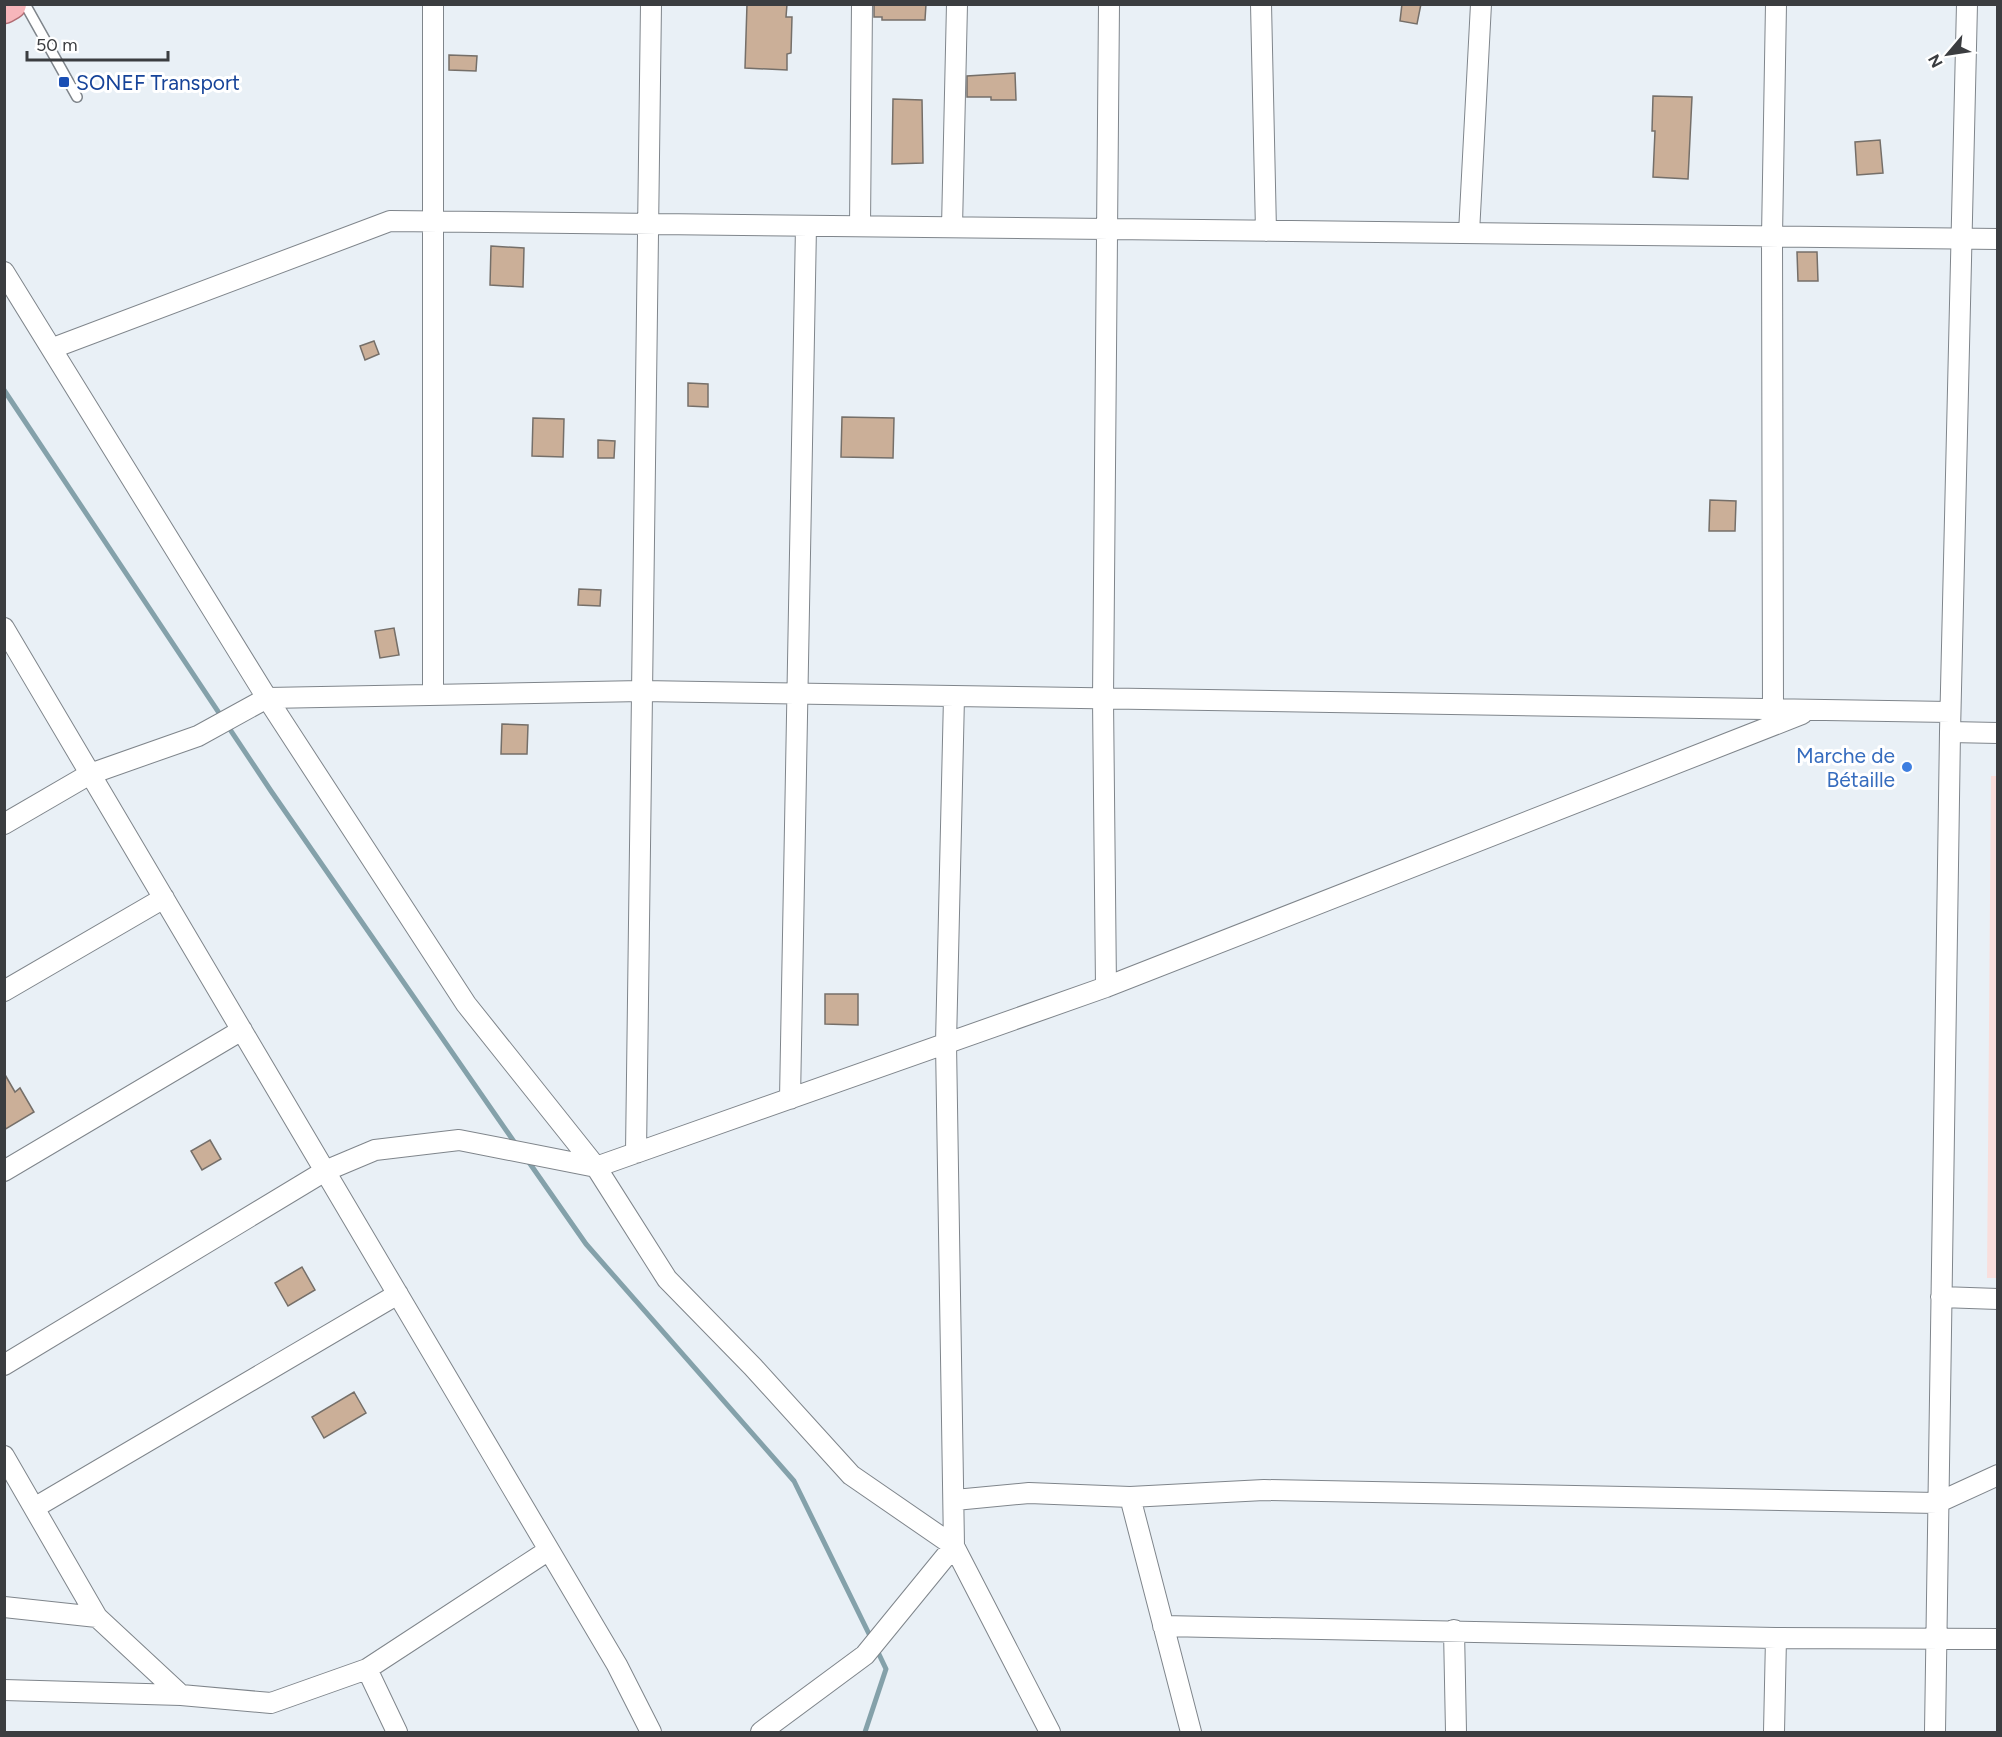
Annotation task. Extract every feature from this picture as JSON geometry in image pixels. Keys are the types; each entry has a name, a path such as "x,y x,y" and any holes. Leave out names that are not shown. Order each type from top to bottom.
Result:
{"main road":[{"path":"4,8 11,4"}],"street":[{"path":"433,4 434,695"},
{"path":"636,1153 651,4"},
{"path":"860,226 862,4"},
{"path":"952,227 957,4"},
{"path":"1106,987 1103,699 1109,4"},
{"path":"1261,4 1266,231"},
{"path":"1469,233 1481,4"},
{"path":"1773,710 1772,236 1776,4"},
{"path":"1935,1732 1950,712 1967,4"},
{"path":"53,348 390,221 1998,239"},
{"path":"790,1099 806,226"},
{"path":"4,272 267,698 466,1004 596,1167 667,1279 753,1367 851,1474 954,1546 1050,1732"},
{"path":"4,628 617,1665 651,1732"},
{"path":"4,824 90,774 198,736 267,698 642,691 1950,712"},
{"path":"761,1732 865,1655 954,1546 946,1043 954,697"},
{"path":"4,1365 325,1171 375,1150 459,1140 596,1167 1106,987 1814,710"},
{"path":"1950,732 1998,734"},
{"path":"4,991 164,898"},
{"path":"4,1171 242,1030"},
{"path":"34,1508 398,1294"},
{"path":"1941,1297 1998,1299"},
{"path":"4,1456 97,1617 181,1695"},
{"path":"955,1500 1029,1493 1130,1497 1264,1490 1937,1503 1998,1475"},
{"path":"1130,1497 1191,1732"},
{"path":"4,1690 181,1695 272,1703 367,1669 549,1550"},
{"path":"4,1607 97,1617"},
{"path":"1163,1626 1776,1638 1998,1639"},
{"path":"1454,1630 1456,1732"},
{"path":"1774,1732 1776,1638"},
{"path":"367,1669 397,1732"}],"lane":[{"path":"25,4 77,97"}],"shaded area":[{"path":"1991,776 1998,776 1997,1278 1987,1278"}],"building":[{"path":"747,4 787,4 786,17 792,17 791,53 787,54 787,70 745,68"},
{"path":"874,4 926,4 925,20 882,20 882,17 874,17"},
{"path":"1402,4 1421,4 1417,24 1400,21"},
{"path":"449,55 477,56 476,71 449,70"},
{"path":"1015,73 1016,100 967,97 967,76"},
{"path":"1653,96 1692,97 1688,179 1653,177 1655,131 1652,131"},
{"path":"893,99 922,100 923,163 892,164"},
{"path":"1880,140 1883,173 1857,175 1855,142"},
{"path":"491,246 524,248 523,287 490,285"},
{"path":"1797,252 1817,252 1818,281 1798,281"},
{"path":"374,341 379,354 365,360 360,346"},
{"path":"688,383 708,384 708,407 688,406"},
{"path":"842,417 894,418 893,458 841,457"},
{"path":"533,418 564,419 563,457 532,456"},
{"path":"598,440 615,441 614,458 598,458"},
{"path":"1710,500 1736,501 1735,531 1709,531"},
{"path":"579,589 601,590 600,606 578,605"},
{"path":"394,628 399,655 380,658 375,631"},
{"path":"502,724 528,725 527,754 501,754"},
{"path":"825,994 858,994 858,1025 825,1024"},
{"path":"4,1073 15,1092 20,1088 34,1112 4,1130"},
{"path":"210,1140 221,1159 202,1170 191,1151"},
{"path":"302,1267 315,1290 288,1306 275,1283"},
{"path":"354,1392 366,1413 324,1438 312,1417"}],"waterway":[{"path":"4,390 271,791 517,1146"},
{"path":"526,1158 586,1244 794,1481 872,1640"},
{"path":"865,1732 886,1669 876,1648"}],"place":[{"name":"SONEF Transport","path":"64,82"},
{"name":"Marche de Bétaille","path":"1907,767"}]}
